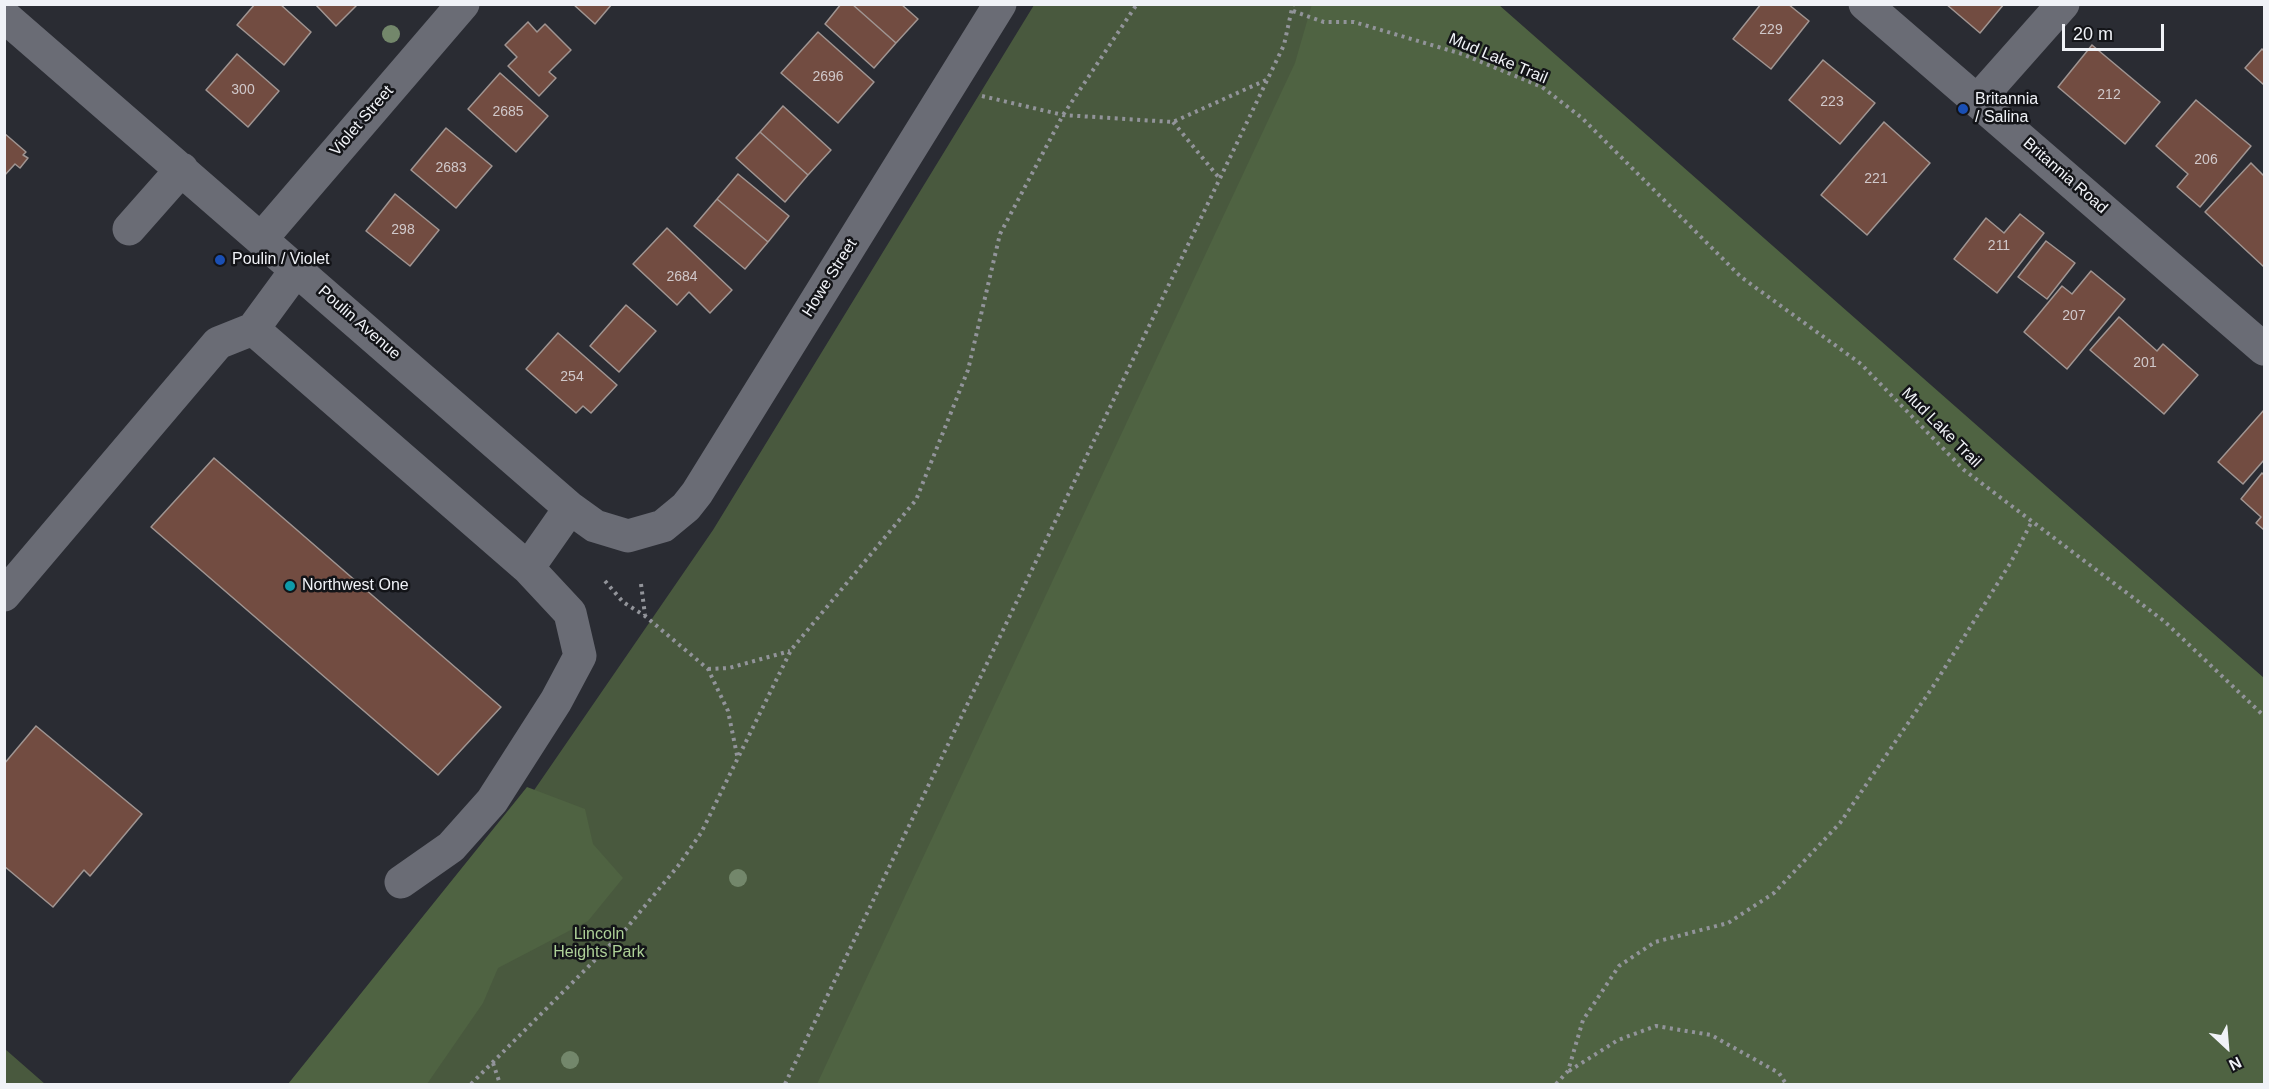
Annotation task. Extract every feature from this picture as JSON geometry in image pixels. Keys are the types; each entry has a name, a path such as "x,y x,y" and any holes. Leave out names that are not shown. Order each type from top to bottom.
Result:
{"street":[{"name":"Violet Street","path":"262,238 463,4"},
{"name":"Howe Street","path":"644,534 674,518 697,493 1000,4"},
{"name":"Britannia Road","path":"1864,4 2265,349"},
{"path":"1977,100 2063,4"},
{"name":"Poulin Avenue","path":"4,16 570,508 595,526 612,533 628,536 644,534"},
{"path":"129,229 182,169"},
{"path":"4,595 218,342 253,329 297,269"},
{"path":"253,329 528,568 570,613 580,656 556,701 492,801 451,847 401,882"},
{"path":"528,568 570,508"}],"path":[{"path":"471,1084 625,930 678,866 701,833 791,650 916,500 968,370 1000,234 1063,114 1137,4"},
{"path":"784,1084 1284,45 1293,4"},
{"name":"Mud Lake Trail","path":"1293,11 1324,22 1354,22 1462,54 1542,87 1582,118 1742,277 1861,364 1964,470 2164,621 2265,716"},
{"path":"951,83 972,94 1063,114 1173,122 1267,80"},
{"path":"1173,122 1220,179"},
{"path":"1568,1071 1583,1020 1619,966 1655,942 1728,923 1774,893 1840,823 1934,686 2011,562 2032,521"},
{"path":"605,581 622,602 645,616 708,669 728,711 738,761"},
{"path":"641,584 645,616"},
{"path":"708,669 729,668 791,650"},
{"path":"1556,1084 1568,1071 1618,1040 1656,1026 1711,1035 1779,1073 1786,1084"},
{"path":"493,1063 500,1084"}],"green space":[{"path":"1312,4 1499,5 2264,678 2264,1084 817,1084 1295,63"},
{"name":"Lincoln Heights Park","path":"1034,5 1346,5 852,1084 332,1084 713,530"},
{"path":"527,787 585,809 593,844 623,878 588,921 498,968 483,1003 427,1084 288,1084"},
{"path":"5,1049 45,1084 5,1084"}],"building":[{"path":"255,4 280,4 311,32 284,65 237,25"},
{"path":"315,4 358,4 336,26"},
{"path":"573,4 612,4 595,24"},
{"path":"841,4 852,4 896,43 874,68 825,24"},
{"path":"852,4 901,4 918,19 896,43"},
{"path":"1761,4 1788,4 1809,21 1771,69 1733,39"},
{"path":"1946,4 2004,4 1980,33"},
{"path":"528,22 537,32 545,24 571,50 549,72 556,78 539,96 508,66 517,57 505,45"},
{"path":"818,32 874,82 838,123 781,73"},
{"path":"2092,45 2160,102 2125,144 2058,87"},
{"path":"2262,49 2264,51 2264,85 2245,68"},
{"path":"237,54 279,91 248,127 206,90"},
{"path":"1823,60 1875,103 1840,144 1789,100"},
{"path":"500,73 548,116 516,152 468,109"},
{"path":"2196,100 2251,146 2200,207 2177,187 2188,174 2156,146"},
{"path":"783,106 831,150 808,175 760,132"},
{"path":"1884,122 1930,163 1867,235 1821,195"},
{"path":"446,128 492,166 456,208 411,170"},
{"path":"760,132 808,175 785,202 736,158"},
{"path":"4,133 26,152 23,155 28,158 20,168 15,164 4,176"},
{"path":"2251,163 2264,176 2264,267 2205,212"},
{"path":"738,174 789,216 768,242 717,199"},
{"path":"395,194 439,230 410,266 366,231"},
{"path":"717,199 768,242 745,269 694,226"},
{"path":"2020,214 2044,233 1997,293 1954,259 1986,218 2004,233"},
{"path":"667,228 732,290 710,313 689,292 677,305 633,264"},
{"path":"2046,241 2075,263 2047,299 2018,277"},
{"path":"2091,271 2125,299 2067,369 2024,332 2062,286 2072,294"},
{"path":"626,305 656,331 619,372 590,346"},
{"path":"2119,317 2157,351 2163,344 2198,375 2164,414 2090,350"},
{"path":"558,333 617,385 591,413 583,406 576,413 526,369"},
{"path":"2264,410 2264,460 2243,484 2218,462"},
{"name":"Northwest One","path":"214,458 501,707 438,775 151,527"},
{"path":"2262,473 2264,475 2264,530 2256,523 2261,517 2241,499"},
{"path":"36,726 142,814 90,876 84,870 53,907 4,866 4,764"}],"place":[{"name":"Britannia / Salina","path":"1963,109"},
{"name":"Poulin / Violet","path":"220,260"},
{"name":"Northwest One","path":"290,586"}]}
